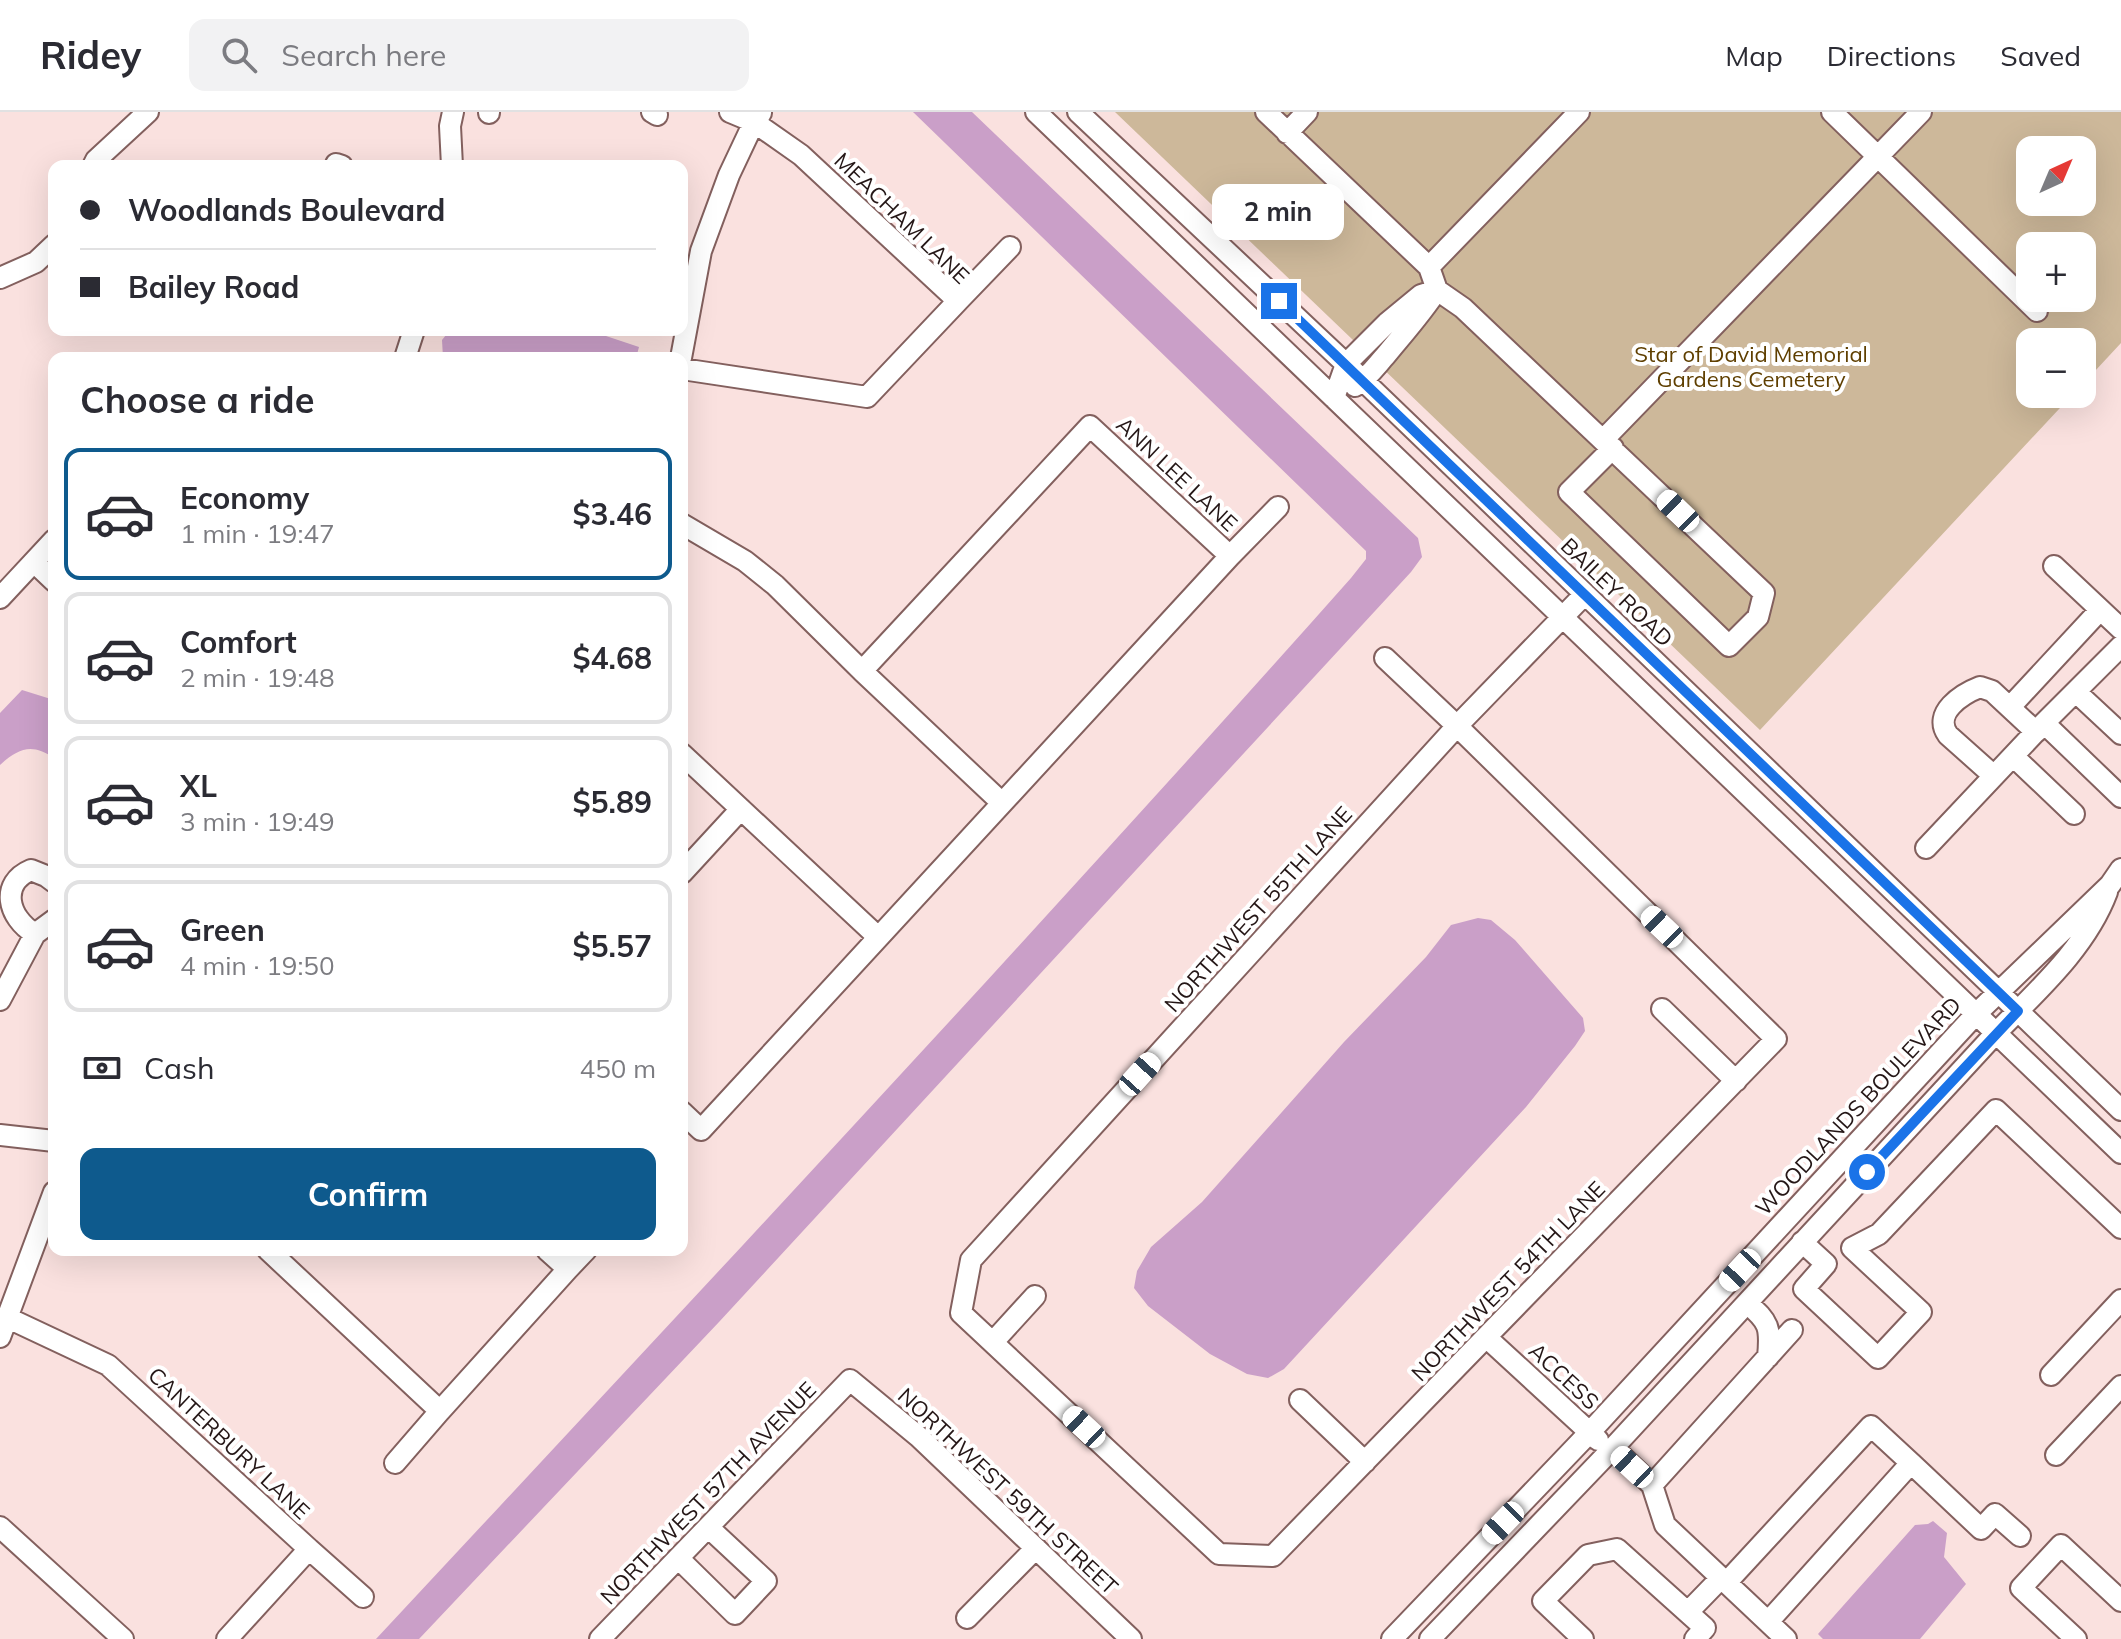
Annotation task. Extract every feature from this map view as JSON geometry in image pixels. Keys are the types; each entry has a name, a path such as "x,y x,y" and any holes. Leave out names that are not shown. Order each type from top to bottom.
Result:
{"street":[{"path":"96,160 148,112"},
{"path":"452,160 450,126 453,112"},
{"name":"MEACHAM LANE","path":"688,370 867,397 958,301 758,117 730,112"},
{"path":"1036,112 2121,1153"},
{"name":"BAILEY ROAD","path":"1078,112 1346,364 2121,1110"},
{"path":"1266,112 1429,267 1437,290 1463,308 1609,444 1764,593 1758,617 1729,646 1569,492 1609,444 1921,112"},
{"path":"1287,133 1307,112"},
{"path":"1429,267 1579,112"},
{"path":"1832,112 2016,291"},
{"path":"688,321 701,251 729,175 758,117"},
{"path":"958,301 1010,247"},
{"path":"0,278 36,262 48,251"},
{"path":"1334,398 1346,364 1412,301 1437,290"},
{"path":"1334,398 1363,381 1423,312 1437,290"},
{"name":"ANN LEE LANE","path":"688,1118 701,1130 1230,556 1090,426 862,671"},
{"path":"1230,556 1278,507"},
{"path":"688,528 745,561 775,585 1002,803"},
{"path":"0,598 48,547"},
{"path":"34,562 48,575"},
{"path":"2054,566 2121,629"},
{"name":"NORTHWEST 55TH LANE","path":"993,1342 961,1313 971,1260 1457,726 1585,594"},
{"path":"2010,707 2100,610"},
{"path":"1926,848 2121,646"},
{"path":"1385,658 1457,726"},
{"path":"1994,776 1943,728 1943,717 1950,707 1964,693 1980,687 1992,691 2040,728 2121,797"},
{"path":"2076,692 2121,734"},
{"name":"NORTHWEST 54TH LANE","path":"993,1342 1219,1554 1273,1556 1776,1039 1457,726"},
{"path":"2013,756 2074,814"},
{"path":"688,760 878,937"},
{"path":"688,866 741,809"},
{"path":"35,934 15,917 7,903 6,892 10,882 19,874 31,870 48,878"},
{"path":"1430,1639 1611,1450 2050,977 2100,911 2115,877"},
{"name":"WOODLANDS BOULEVARD","path":"1392,1639 1590,1432 1976,1014 2115,877"},
{"path":"0,1000 35,934 48,924"},
{"path":"1662,1009 1736,1081"},
{"path":"1852,1248 1921,1312 1878,1358 1804,1289 1826,1264 1852,1248 1879,1234 1996,1110 2121,1228"},
{"path":"0,1135 48,1140"},
{"path":"4,1328 48,1208"},
{"path":"1802,1242 1826,1264"},
{"path":"274,1256 440,1411"},
{"path":"554,1256 568,1269"},
{"path":"395,1463 580,1256"},
{"path":"993,1342 1035,1296"},
{"path":"2051,1375 2121,1300"},
{"path":"1747,1303 1763,1317 1770,1335 1768,1357"},
{"name":"CANTERBURY LANE","path":"4,1328 108,1365 309,1549 227,1639"},
{"path":"1786,1639 1665,1525 1652,1485 1792,1330"},
{"name":"ACCESS","path":"1486,1337 1652,1485"},
{"name":"NORTHWEST 57TH AVENUE","path":"600,1639 850,1380"},
{"name":"NORTHWEST 59TH STREET","path":"850,1380 919,1437 1131,1639"},
{"path":"2056,1455 2121,1386"},
{"path":"1300,1400 1365,1462"},
{"path":"1688,1612 1723,1580 1871,1426 1981,1529 1995,1514 2020,1536"},
{"path":"1768,1622 1911,1463"},
{"path":"0,1527 123,1639"},
{"path":"678,1558 735,1614 766,1581 708,1527"},
{"path":"2076,1639 2021,1588 2061,1545 2121,1601"},
{"path":"967,1618 1036,1548"},
{"path":"309,1549 363,1597"},
{"path":"1583,1639 1543,1601 1588,1555 1617,1549 1705,1628 1695,1639"}],"green space":[{"name":"Star of David Memorial Gardens Cemetery","path":"1115,112 2121,112 2121,343 2096,370 2096,328 2016,328 2016,408 2060,408 1760,730"}],"shaded area":[{"path":"913,112 972,112 1418,538 1422,557 719,1322 419,1639 376,1639 989,979 1366,559 1366,551"},
{"path":"445,336 606,336 639,347 638,352 443,352 442,340"},
{"path":"22,690 48,698 48,754 32,749 20,751 0,765 0,713"},
{"path":"1478,918 1491,920 1515,940 1583,1018 1585,1031 1526,1107 1284,1369 1268,1378 1247,1374 1210,1354 1148,1306 1134,1288 1137,1271 1151,1247 1202,1202 1344,1042 1426,957 1451,925"},
{"path":"1933,1521 1947,1533 1944,1557 1966,1584 1920,1639 1823,1639 1818,1634 1915,1525"}],"route":[{"path":"1279,301 2018,1011 1867,1172"}]}
